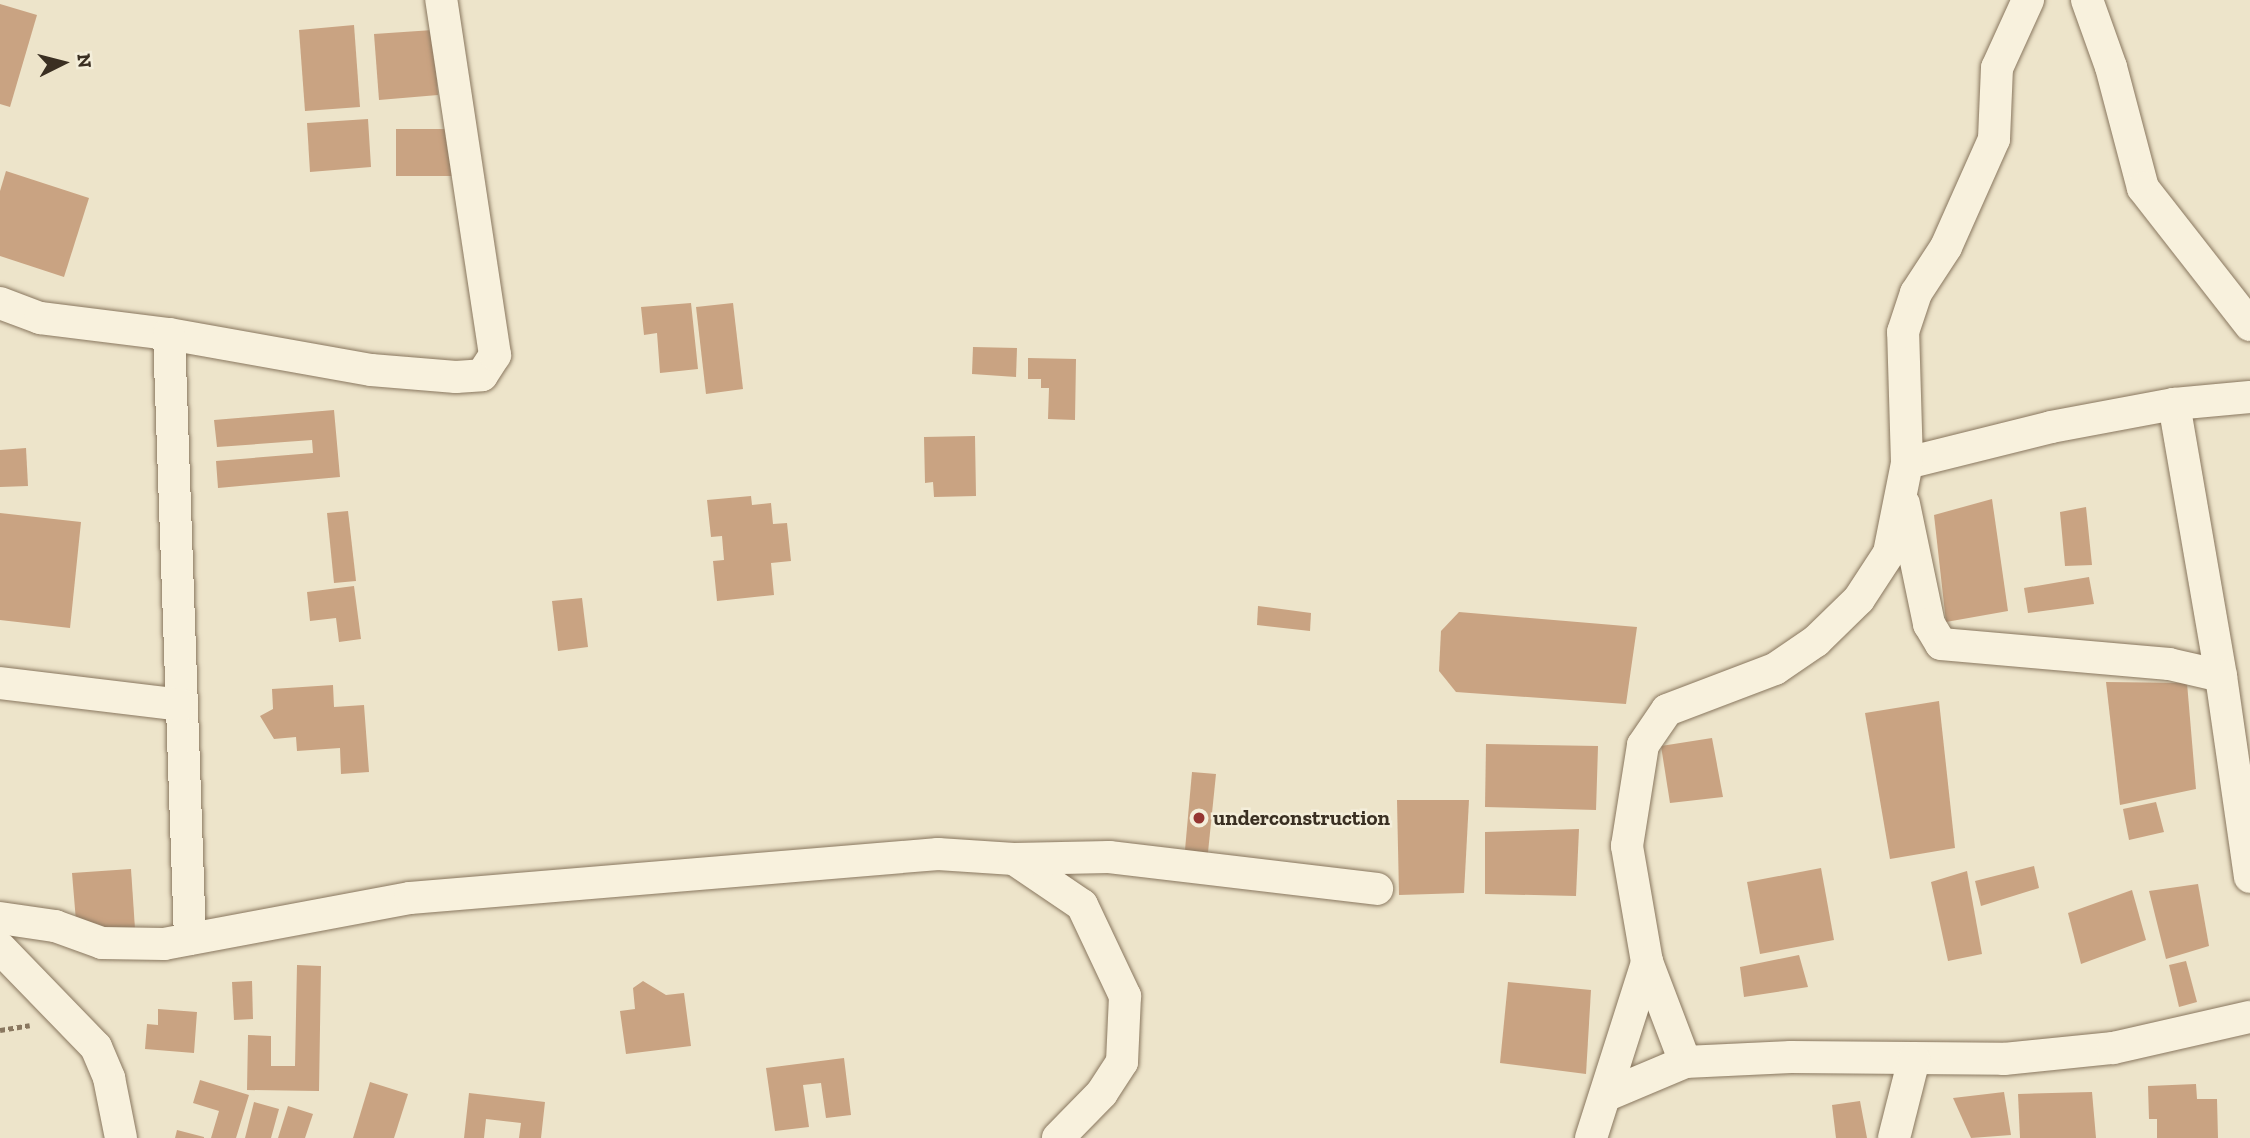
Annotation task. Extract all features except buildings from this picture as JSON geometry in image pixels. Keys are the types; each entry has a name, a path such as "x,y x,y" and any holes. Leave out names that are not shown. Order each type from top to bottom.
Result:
{"street":[{"path":"0,303 40,318 169,334 372,370 456,377 482,375 495,355 441,0"},
{"path":"1685,1062 1647,962 1626,846 1643,745 1667,710 1776,669 1815,641 1859,599 1889,553 1907,463 1903,332 1916,293 1946,247 1994,139 1997,68 2028,0"},
{"path":"2087,0 2111,67 2143,188 2250,325"},
{"path":"169,334 190,939"},
{"path":"1907,463 2051,427 2174,404 2250,397"},
{"path":"2174,404 2221,676 2250,877"},
{"path":"1902,497 1929,624 1941,644 2169,664 2221,676"},
{"path":"0,683 182,705"},
{"path":"0,918 55,926 102,943 164,944 410,898 938,854 1014,859 1109,857 1377,889"},
{"path":"1014,859 1082,905 1125,996 1122,1062 1101,1093 1058,1138"},
{"path":"0,948 96,1047 109,1078 121,1138"},
{"path":"1591,1138 1607,1095 1647,962"},
{"path":"1607,1095 1685,1062 1791,1057 2004,1059 2113,1048 2250,1017"},
{"path":"1894,1138 1914,1059"}],"place":[{"name":"underconstruction","path":"1199,818"}]}
